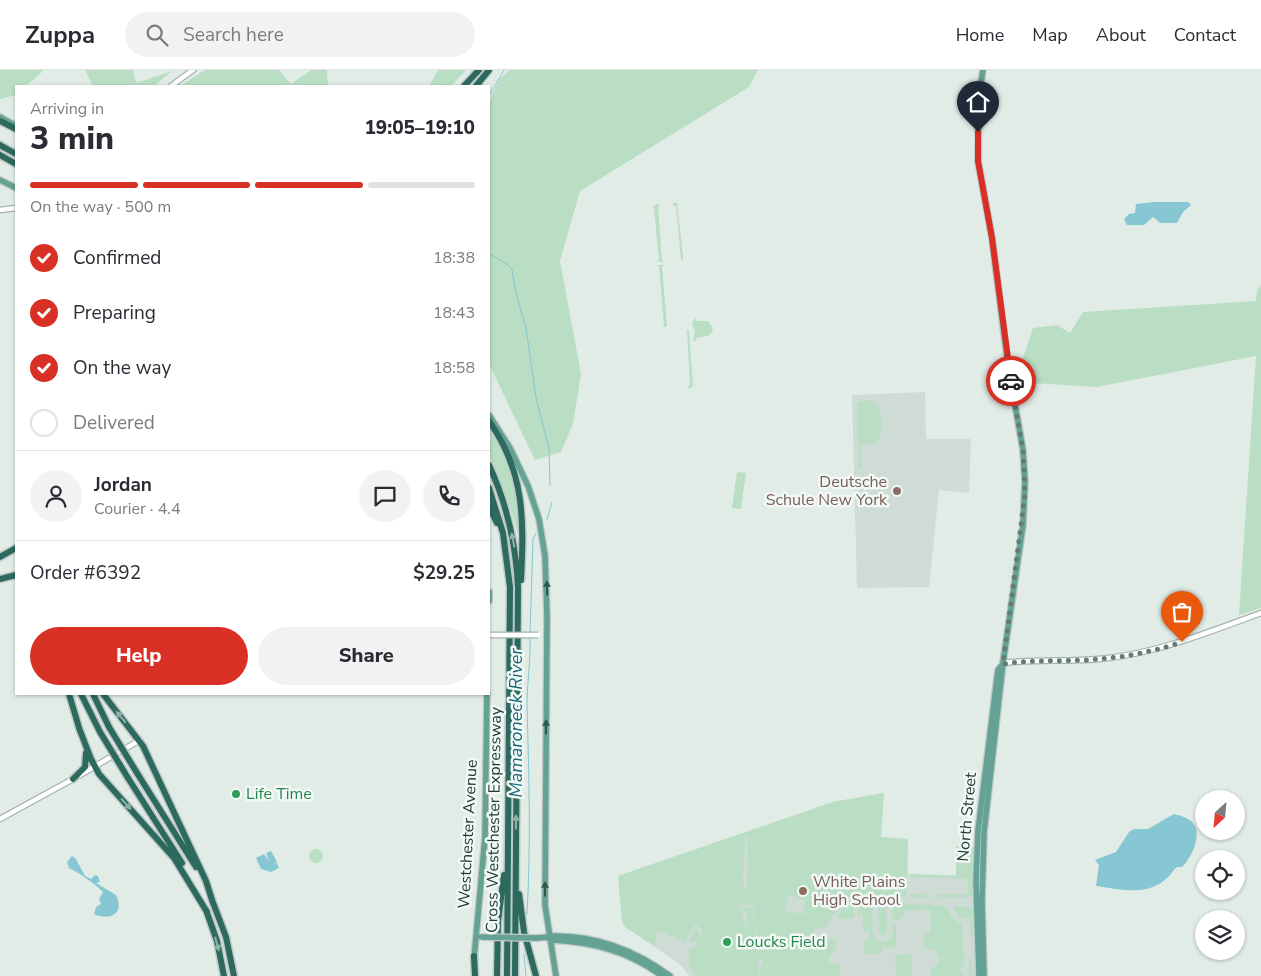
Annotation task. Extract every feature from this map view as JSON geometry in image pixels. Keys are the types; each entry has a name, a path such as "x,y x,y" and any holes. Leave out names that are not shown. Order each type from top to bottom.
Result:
{"highway":[{"path":"465,85 479,70"},
{"path":"477,85 489,70"},
{"path":"0,121 15,127"},
{"path":"0,145 15,153"},
{"path":"0,155 15,163"},
{"path":"490,424 510,457 521,498 522,562 518,624"},
{"name":"Cross Westchester Expressway","path":"490,468 502,498 512,533 518,575 515,976"},
{"name":"Cross Westchester Expressway","path":"490,492 505,545 510,599 506,976"},
{"path":"490,508 505,545"},
{"path":"0,557 15,549"},
{"path":"0,579 15,575"},
{"path":"69,695 87,761 83,770 73,779"},
{"path":"82,695 100,732 185,868 207,912 224,976"},
{"path":"93,695 109,727 191,859 214,903"},
{"path":"104,695 140,740 200,866 224,932 234,976"},
{"path":"79,728 90,757 102,778 174,858 207,912"},
{"path":"497,976 498,918 507,846"},
{"path":"516,848 523,923 536,976"},
{"path":"473,976 474,956"}],"main road":[{"name":"North Street","path":"983,70 979,95 978,161 992,238 1004,339 1025,467 1023,525 1003,664 983,839 984,976"},
{"path":"0,117 15,126"},
{"path":"2,181 15,188"},
{"path":"490,417 510,448 527,482 543,541 547,574 544,905 548,938 556,976"},
{"name":"North Street","path":"978,976 976,880 978,831 998,670 1003,664"},
{"name":"Westchester Avenue","path":"474,956 478,936 484,837 487,695"},
{"path":"478,936 548,938 588,943 611,949 638,960 662,976"},
{"path":"548,938 552,936 578,937 608,943 636,955 670,976"},
{"path":"551,952 558,940"}],"street":[{"path":"172,85 193,70"},
{"path":"0,210 15,208"},
{"path":"1003,664 1038,660 1098,659 1138,653 1170,646 1261,613"},
{"path":"490,635 547,636"},
{"path":"0,819 140,740"}],"shaded area":[{"name":"Deutsche Schule New York","path":"925,392 926,439 971,439 969,493 939,490 929,587 857,588 852,395"},
{"name":"White Plains High School","path":"884,793 881,837 908,839 908,874 976,876 979,976 689,976 682,966 633,932 627,873 833,802"}],"green space":[{"path":"0,70 44,70 27,85 15,85 15,95 0,99"},
{"path":"85,70 133,70 136,83 172,71 155,85 92,85"},
{"path":"205,70 279,70 291,84 311,70 327,70 328,85 182,85"},
{"path":"438,70 466,70 452,85 430,85"},
{"path":"510,70 758,70 749,87 580,191 560,261 581,374 573,424 561,452 535,460 490,366 490,101 499,79"},
{"path":"673,203 677,203 683,258 681,260 676,206 673,206"},
{"path":"659,204 662,260 665,261 656,262 659,260 654,208 652,206"},
{"path":"657,265 665,265 662,266 667,327 664,327 659,266"},
{"path":"1261,285 1261,608 1239,615 1256,356 1097,387 1015,382 1033,328 1057,325 1070,333 1083,312 1256,301 1257,291"},
{"path":"696,318 697,321 708,321 713,329 710,335 697,338 695,342 693,339 695,332 692,322"},
{"path":"687,330 689,331 693,386 689,389 687,387 690,385"},
{"path":"870,400 878,406 880,411 880,439 876,443 861,444 862,469 859,469 857,402"},
{"path":"490,430 509,466 513,480 519,508 519,537 508,501 490,457"},
{"path":"737,472 746,473 741,509 732,508"},
{"name":"White Plains High School","path":"884,793 881,837 908,839 906,897 876,896 873,900 845,897 838,833 845,901 830,919 827,927 814,928 815,946 828,946 828,938 836,938 836,948 829,956 829,964 839,964 840,976 760,976 759,966 763,966 763,960 758,960 754,906 784,911 748,904 728,907 740,906 745,927 748,927 746,913 742,907 753,908 759,976 696,976 690,968 689,948 698,947 696,942 688,942 695,928 700,936 702,936 702,929 696,925 714,908 694,926 685,943 664,932 655,931 657,942 655,946 626,928 622,922 618,876 833,802","holes":["745,836 748,836 747,885 749,890 745,889 743,884","789,894 805,901 804,914 784,911"]},
{"path":"956,846 974,847 972,895 968,897 937,897 937,894 967,894 968,879 910,877 910,874 956,876"},
{"path":"313,849 319,849 323,856 319,863 313,863 309,859 309,853"},
{"path":"911,893 937,897 911,897"},
{"path":"846,901 851,901 855,916 853,918 839,919 837,917"},
{"path":"862,902 872,903 873,933 877,940 883,942 890,939 893,933 893,923 896,923 896,947 882,948 882,953 864,954 864,940 870,939 869,931 864,931 862,913 857,916"},
{"path":"900,903 947,906 951,916 962,925 964,964 960,969 964,976 931,976 930,969 937,965 940,959 935,950 924,949 924,934 931,933 930,910 904,911 904,916 896,920 892,917 892,908"},
{"path":"882,904 886,908 887,932 883,936 879,932 878,908"},
{"path":"955,906 970,907 973,911 972,965 974,976 969,974 969,959 972,958 970,919 959,917 954,910"},
{"path":"912,954 912,976 896,976 895,955"}],"water":[{"path":"1188,202 1191,205 1183,212 1177,223 1160,223 1153,217 1144,225 1127,225 1124,219 1129,214 1135,213 1136,204"},
{"path":"1174,814 1191,821 1195,826 1196,842 1182,867 1177,867 1159,884 1142,890 1123,890 1096,886 1099,865 1095,860 1116,852 1129,832 1134,829 1148,829"},
{"path":"271,851 277,862 272,865 277,863 279,868 271,872 261,869 256,858 264,854 269,861 266,853"},
{"path":"72,856 76,859 85,876 91,879 95,875 98,876 100,882 96,883 116,895 119,907 114,914 105,917 94,914 96,907 101,904 99,899 103,892 96,885 69,868 67,862"}],"waterway":[{"name":"Mamaroneck River","path":"490,94 504,70"},
{"name":"Mamaroneck River","path":"490,255 507,264 512,270 516,293 526,328 536,398 549,449 550,485"},
{"name":"Mamaroneck River","path":"547,519 552,502"},
{"name":"Mamaroneck River","path":"530,633 533,539 536,533"},
{"name":"Mamaroneck River","path":"527,914 529,836 527,706 530,637"},
{"name":"Mamaroneck River","path":"524,954 526,976"}],"way so far":[{"path":"1011,381 1023,450 1025,494 1023,525 1003,664 1038,660 1098,659 1138,653 1182,642"}],"place":[{"name":"Deutsche Schule New York","path":"897,491"},
{"name":"Life Time","path":"236,794"},
{"name":"White Plains High School","path":"803,891"},
{"name":"Loucks Field","path":"727,942"}],"route":[{"path":"978,132 977,146 980,178 992,238 1011,381"}]}
